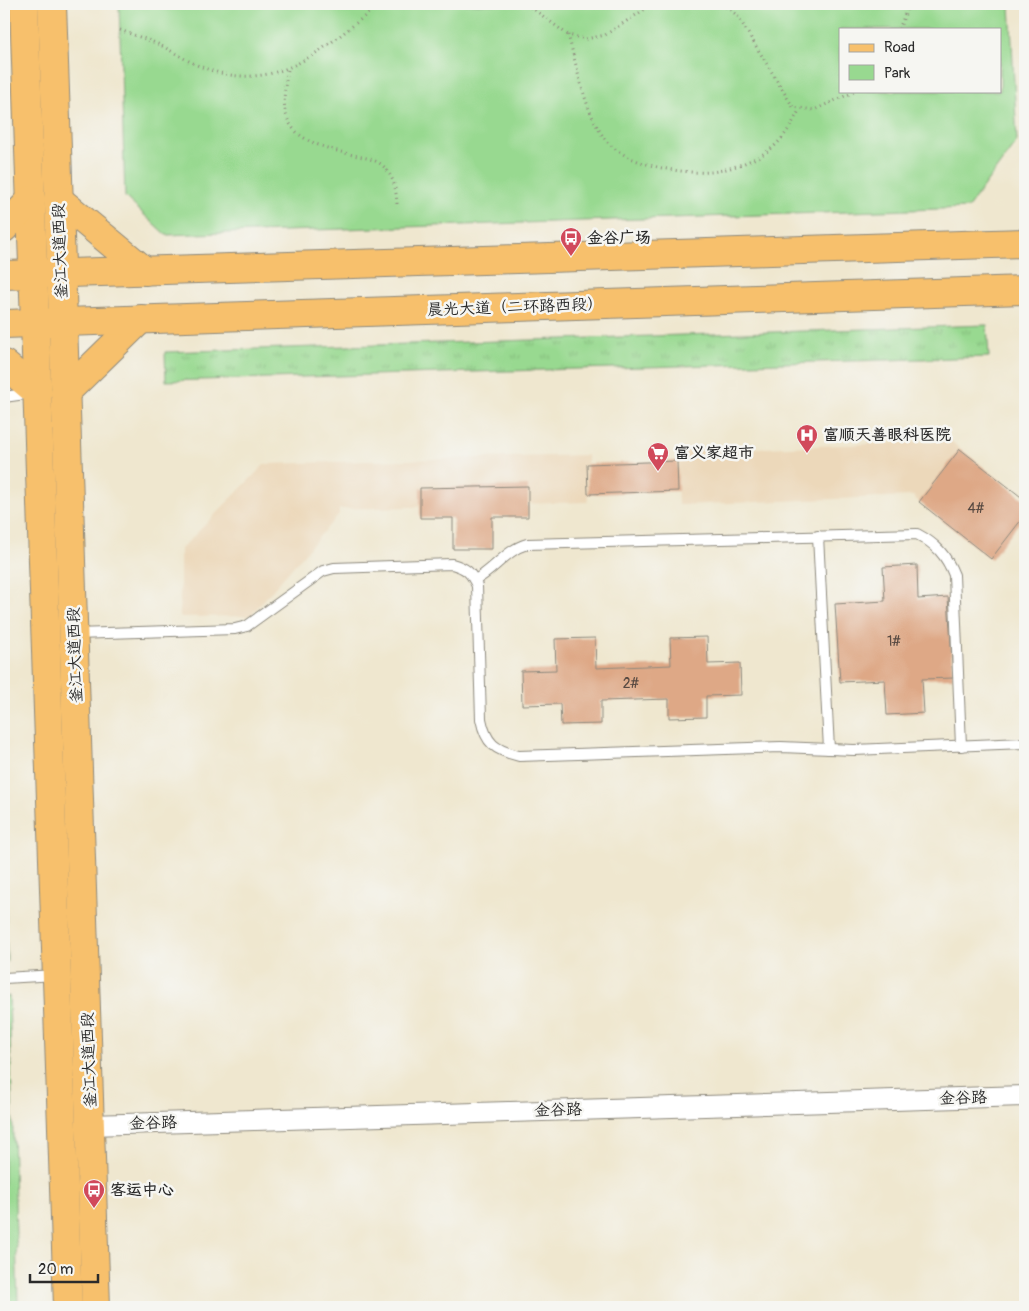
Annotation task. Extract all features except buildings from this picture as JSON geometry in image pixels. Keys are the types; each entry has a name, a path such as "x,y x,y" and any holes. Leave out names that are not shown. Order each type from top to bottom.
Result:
{"main road":[{"name":"釜江大道西段","path":"24,4 68,1307"},
{"name":"釜江大道西段","path":"52,4 96,1307"},
{"path":"58,199 145,271"},
{"path":"4,228 31,200"},
{"path":"4,275 1025,243"},
{"name":"晨光大道（二环路西段）","path":"4,324 1025,290"},
{"path":"65,393 140,319"},
{"path":"4,364 37,392"}],"street":[{"name":"金谷路","path":"91,1125 1025,1096"}],"lane":[{"path":"4,397 37,392"},
{"path":"475,580 487,574 515,548 527,544 917,534 933,542 947,557 954,575 961,746"},
{"path":"818,536 829,749"},
{"path":"74,634 247,626 323,571 334,568 452,564 464,567 472,573 477,586 481,719 484,734 492,745 502,752 519,756 1025,743"},
{"path":"4,978 56,975"}],"path":[{"path":"120,30 159,44 198,65 227,75 259,76 288,70 322,50 375,8 385,4"},
{"path":"511,4 531,7 568,34 586,39 605,35 653,4"},
{"path":"722,4 737,15 792,107 814,110 855,92"},
{"path":"899,28 909,4"},
{"path":"568,34 596,127 618,152 631,158 665,168 688,172 713,172 741,163 768,151 786,135 800,109"},
{"path":"288,70 284,88 285,107 291,124 300,137 317,146 381,164 396,187 397,204"}],"shaded area":[{"path":"951,441 960,449 919,502 913,496 678,505 676,451"},
{"path":"587,455 588,502 339,509 339,514 250,616 180,617 180,550 265,464"}],"green space":[{"path":"119,4 1010,4 1017,141 968,208 166,235 125,197"},
{"path":"987,325 989,357 166,381 165,352"},
{"path":"4,849 7,962 4,962"},
{"path":"9,996 18,1303 4,1303 4,997"}],"place":[{"name":"金谷广场","path":"571,257"},
{"name":"富顺天善眼科医院","path":"807,454"},
{"name":"富义家超市","path":"658,472"},
{"name":"客运中心","path":"94,1209"}]}
